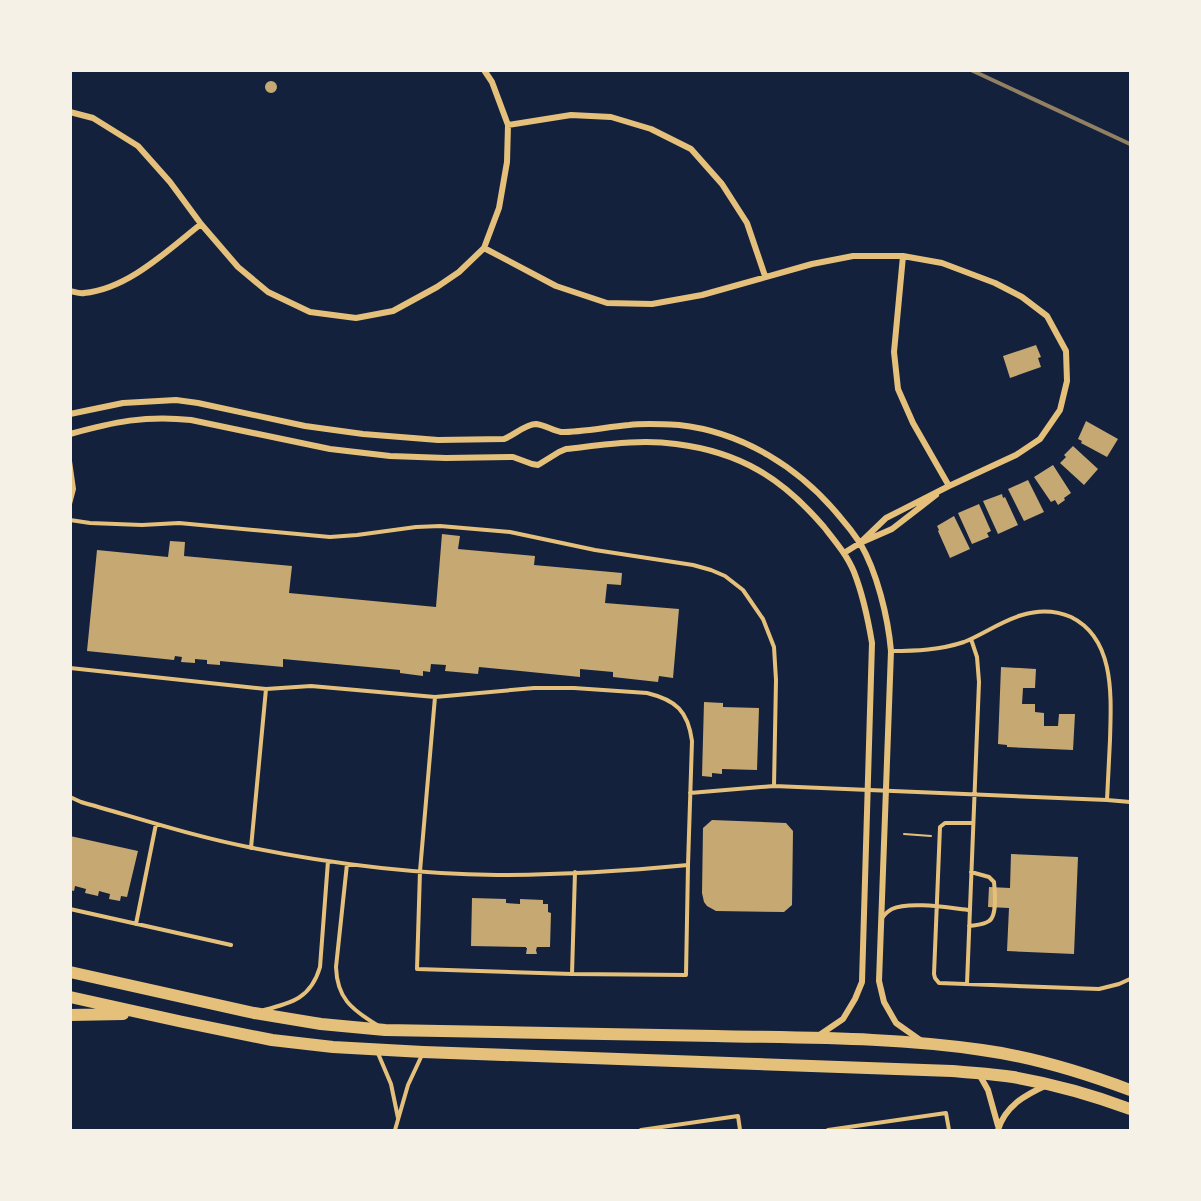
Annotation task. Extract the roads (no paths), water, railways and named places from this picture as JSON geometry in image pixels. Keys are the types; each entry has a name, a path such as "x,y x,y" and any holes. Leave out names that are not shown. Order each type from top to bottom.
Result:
{"highway":[{"path":"70,972 254,1013 321,1024 385,1030 923,1042 984,1050 1048,1063 1131,1090"},
{"path":"70,997 272,1040 333,1047 979,1073 1047,1084 1131,1109"},
{"path":"70,1015 123,1014 183,1022"}],"street":[{"path":"70,112 93,118 138,146 238,267 268,292 310,312 356,318 393,311 437,287 459,272 484,248 499,208 507,162 508,125 492,82 484,70"},
{"path":"508,125 571,115 611,117 651,129 691,149 723,184 747,223 765,276"},
{"path":"70,291 83,294 107,288 138,273 201,224"},
{"path":"484,248 556,286 607,303 652,304 702,295 765,276 853,256 903,256 942,263 995,283 1022,297 1047,316 1066,351 1067,381 1060,410 1040,439 1016,455 886,518 860,543"},
{"path":"903,256 894,352 898,389 913,423 949,486"},
{"path":"70,414 123,403 176,400 305,426 363,435 438,440 504,439 532,424 561,432 632,424 680,425 729,437 773,456 807,482 830,504 860,543 875,578 884,608 891,651 879,981 884,1002 896,1023 923,1042"},
{"path":"70,434 143,418 175,418 330,449 390,456 513,457 538,465 566,449 636,442 676,444 726,455 774,478 811,512 844,553 859,586 872,643 862,982 843,1019 816,1038"},
{"path":"844,553 892,529 949,486"},
{"path":"979,1073 988,1090 998,1129"},
{"path":"998,1129 1009,1110 1022,1097 1047,1084"}],"lane":[{"path":"70,462 74,489 70,504"},
{"path":"70,520 142,525 179,523 330,537 440,526 510,532 595,550 693,565 711,570 724,576 743,590 763,619 774,647 776,680 774,786"},
{"path":"891,651 941,648 970,639 1017,616 1041,611 1057,612 1078,621 1099,646 1111,687 1107,800"},
{"path":"967,984 979,673 977,657 970,639"},
{"path":"70,668 266,688 311,686 435,697 525,689 574,688 646,693 670,701 686,716 692,741 686,975 417,969 420,871 435,697"},
{"path":"251,848 266,688"},
{"path":"690,793 774,786 1131,802"},
{"path":"70,797 156,824 251,848 347,864 496,875 688,865"},
{"path":"973,823 945,823 940,827 934,974 939,982 1099,989 1131,979"},
{"path":"136,924 156,824"},
{"path":"254,1013 292,1003 311,987 318,976 328,861"},
{"path":"347,864 336,980 342,995 361,1015 385,1030"},
{"path":"572,974 575,872"},
{"path":"969,926 989,921 994,913 994,882 989,877 971,872"},
{"path":"881,919 891,909 900,907 970,910"},
{"path":"70,909 231,945"},
{"path":"377,1050 392,1084 398,1119"},
{"path":"394,1131 408,1085 423,1052"},
{"path":"828,1131 946,1113 949,1131"},
{"path":"641,1131 738,1116 740,1131"}],"railway":[{"path":"971,70 1130,144"}]}
